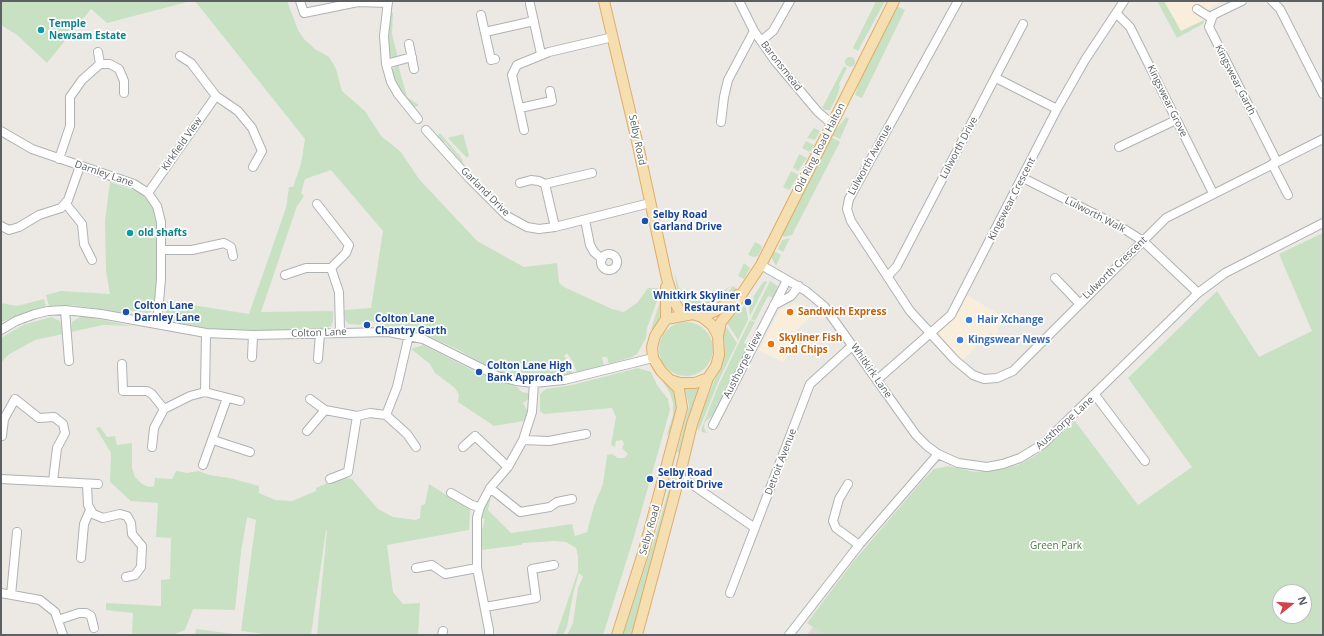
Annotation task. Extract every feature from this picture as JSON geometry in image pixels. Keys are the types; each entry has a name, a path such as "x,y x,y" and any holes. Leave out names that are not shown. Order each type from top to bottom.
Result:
{"main road":[{"name":"Selby Road","path":"604,1 666,279 674,301 682,315"},
{"name":"Old Ring Road Halton","path":"718,336 721,322 733,307 761,265 894,1"},
{"name":"Selby Road","path":"666,279 666,319"},
{"name":"Old Ring Road Halton","path":"702,317 719,309 742,292"},
{"path":"693,314 702,317 712,325 718,336 719,355 716,366 708,378 695,382 680,383 670,380 661,371 653,358 652,347 655,336 666,319 682,315 693,314"},
{"name":"Selby Road","path":"637,635 692,424 708,378"},
{"name":"Selby Road","path":"617,635 644,550 681,418 682,399 679,389 670,380"}],"street":[{"path":"300,1 304,13 358,2 388,2 384,36 386,64 398,94 418,119"},
{"name":"Baronsmead","path":"739,1 754,31 761,41 792,82 818,112 832,124"},
{"path":"761,41 773,31 790,1"},
{"name":"Lulworth Avenue","path":"930,333 910,310 851,221 847,205 958,1"},
{"name":"Kingswear Crescent","path":"878,379 951,315 962,297 1058,109 1085,60 1124,1"},
{"path":"1197,9 1210,18 1217,12 1242,1"},
{"path":"1272,1 1280,9 1323,94"},
{"path":"530,4 541,54"},
{"name":"Kingswear Grove","path":"1116,13 1130,27 1213,193"},
{"path":"481,15 491,60 495,59"},
{"name":"Kingswear Garth","path":"1210,18 1209,27 1211,32 1288,195"},
{"path":"485,32 534,21"},
{"name":"Lulworth Drive","path":"888,276 897,266 1023,24"},
{"path":"721,122 728,80 754,31"},
{"path":"524,130 513,72 517,65 541,54 613,37"},
{"path":"409,44 414,69"},
{"path":"98,52 100,64"},
{"path":"180,56 191,63 216,96 238,111 252,128 262,151 253,167"},
{"path":"386,64 412,57"},
{"path":"59,159 70,126 70,97 82,80 100,64 110,64 119,70 124,81 124,93"},
{"path":"996,78 1058,109"},
{"path":"520,108 552,101 550,91"},
{"name":"Kirkfield View","path":"148,193 216,96"},
{"path":"1119,147 1176,120"},
{"name":"Garland Drive","path":"426,130 469,178 507,216 517,223 533,228 555,227 650,203"},
{"name":"Darnley Lane","path":"1,131 32,149 134,184 148,193 157,206 160,216 162,250 157,324"},
{"name":"Lulworth Crescent","path":"930,333 967,372 984,379 997,378 1013,371 1079,303 1166,218 1213,193 1323,139"},
{"path":"1,226 7,234 40,215 55,211 66,204 80,166"},
{"path":"520,183 531,180 539,181 545,184 592,173"},
{"name":"Lulworth Walk","path":"1023,178 1121,228 1143,241 1198,293"},
{"path":"545,184 555,227"},
{"path":"66,204 82,224 84,244 92,260"},
{"path":"285,275 306,268 331,268 346,253 349,245 317,204"},
{"path":"585,220 590,245 594,252 602,259"},
{"name":"Austhorpe Lane","path":"938,454 951,461 972,466 994,466 1012,462 1028,454 1043,444 1095,395 1198,293 1225,273 1323,223"},
{"path":"162,250 192,250 224,243 232,247 233,256"},
{"name":"Whitkirk Lane","path":"761,265 799,286 824,306 878,379 916,435 938,454"},
{"path":"331,268 339,292 340,332"},
{"path":"1055,278 1079,303"},
{"name":"Austhorpe View","path":"713,425 787,280"},
{"path":"774,304 791,296 799,286"},
{"path":"65,310 69,361"},
{"name":"Colton Lane","path":"1,330 16,321 35,314 48,311 65,310 84,311 206,333 253,335 320,334 374,331 409,334 440,346 497,376 516,381 534,383 564,380 653,358"},
{"path":"205,392 206,333"},
{"path":"318,359 320,334"},
{"path":"386,415 397,387 409,334"},
{"path":"252,356 253,335"},
{"name":"Detroit Avenue","path":"730,593 810,384 853,345"},
{"path":"122,364 123,391 147,391 152,394 164,409"},
{"path":"489,635 477,568 477,518 480,507 490,488 508,467 523,440 532,412 534,383"},
{"path":"152,447 154,428 164,409 190,396 205,392 240,401"},
{"path":"1095,395 1145,461"},
{"path":"204,465 228,398"},
{"path":"2,436 4,419 15,399 39,418 54,417 63,424 64,433 57,448 53,482"},
{"path":"310,399 325,410 357,416 370,413 386,415 407,434 416,447"},
{"path":"307,431 325,410"},
{"path":"330,479 348,472 357,416"},
{"path":"523,440 549,441 586,434"},
{"path":"463,447 475,436 508,467"},
{"path":"213,440 250,452"},
{"path":"789,635 859,545 938,454"},
{"path":"679,478 687,481 755,528"},
{"path":"1,479 98,484"},
{"path":"81,558 84,524 90,510 87,484"},
{"path":"848,484 839,499 833,521 836,528 859,545"},
{"path":"490,488 520,512 550,507 557,502 572,500"},
{"path":"451,493 472,505 480,507"},
{"path":"90,510 93,514 103,518 120,514 130,519 132,534 140,543 142,550 141,567 135,575 126,577"},
{"path":"11,595 17,532"},
{"path":"416,568 432,565 445,574 477,568"},
{"path":"485,607 536,598 532,569 554,565"},
{"path":"1,593 40,600 55,612 63,635"},
{"path":"58,620 79,613 86,613 91,616 94,628"}],"shaded area":[{"path":"1164,1 1222,1 1209,9 1204,20 1181,31"},
{"path":"966,295 1004,317 1009,316 997,328 999,331 994,335 991,331 961,362 941,340 940,332 943,325 948,325 956,316"},
{"path":"796,304 814,314 794,332 802,340 783,362 759,350 780,309"},
{"path":"813,627 824,635 807,635"}],"green space":[{"name":"Temple Newsam Estate","path":"1,1 191,1 107,23 91,9 47,63 17,35 1,25"},
{"path":"195,1 287,1 298,30 304,39 315,49 329,57 336,69 342,91 365,111 381,136 401,152 419,179 477,241 524,267 557,263 559,283 564,287 612,309 624,312 637,303 648,288 658,288 660,293 647,328 646,338 637,354 609,364 607,357 602,357 604,366 577,373 573,362 567,353 564,356 570,363 573,374 563,377 524,378 495,371 457,349 417,331 379,326 372,321 362,322 361,325 349,324 345,320 344,310 371,308 383,231 331,170 305,179 301,193 304,196 297,206 261,312 333,311 333,321 331,326 326,329 254,331 210,329 175,324 176,322 169,319 165,314 167,301 249,314 286,208 289,187 293,187 301,164 305,139"},
{"path":"876,1 885,1 858,51 853,48"},
{"path":"1157,1 1164,1 1181,31 1204,20 1203,24 1177,38"},
{"path":"897,6 905,10 862,98 855,95 860,80"},
{"path":"391,13 393,13 392,34 398,58 394,59 389,55 388,40"},
{"path":"850,57 855,62 850,67 845,62"},
{"path":"398,64 407,97 419,105 416,107 411,106 405,98 395,79 392,70"},
{"path":"844,66 847,68 839,84 840,87 837,96 830,110 825,110 822,108"},
{"path":"846,117 849,119 840,139 832,135"},
{"path":"814,128 820,131 815,140 807,138"},
{"path":"440,133 462,159 463,164 445,142 439,141 437,137"},
{"path":"463,134 469,155 467,158 448,138"},
{"path":"831,137 840,142 792,235 784,237 781,235"},
{"path":"806,141 814,145 810,152 802,148"},
{"path":"799,154 807,158 798,171 793,168"},
{"path":"791,171 799,175 789,190 783,187"},
{"path":"110,182 139,192 149,200 155,211 158,262 156,304 154,304 151,312 147,313 124,310 123,313 73,305 49,306 46,295 61,291 110,294 106,271 105,221"},
{"name":"Green Park","path":"1323,233 1323,635 824,635 807,623 853,562 934,469 949,466 975,472 1004,469 1018,465 1038,454 1075,421 1138,505 1192,467 1128,378 1217,291 1259,357 1312,331 1279,254"},
{"path":"790,238 783,252 778,249 782,240"},
{"path":"755,242 761,245 762,248 758,256 754,257 748,255"},
{"path":"774,251 781,255 776,266 771,257"},
{"path":"744,263 750,268 744,279 738,276"},
{"path":"674,271 679,288 698,301 705,302 714,298 732,285 714,302 704,306 694,307 685,303 678,295"},
{"path":"767,281 750,316 749,306 754,299 753,297 763,282"},
{"path":"770,281 778,286 774,298 768,296 755,321 751,319"},
{"path":"733,286 737,289 734,293 714,307 714,304 722,299"},
{"path":"662,295 663,306 660,317 653,330 651,329"},
{"path":"44,299 46,307 1,322 1,303 17,306"},
{"path":"744,306 746,308 748,320 738,340 727,323"},
{"path":"51,317 60,321 63,334 35,340 8,355 1,363 1,338 23,325"},
{"path":"80,317 89,317 132,326 103,325 71,332 72,322"},
{"path":"750,320 755,322 744,343 750,346 713,415 705,422 704,428 707,433 702,432 701,430 718,386"},
{"path":"681,322 691,322 701,326 709,334 713,344 713,354 709,364 701,372 691,376 681,376 671,372 663,364 659,354 659,344 663,334 671,326"},
{"path":"725,325 737,343 719,380 699,430 697,429 705,403 725,355"},
{"path":"423,345 482,375 517,387 522,392 528,393 530,398 523,403 527,410 528,417 524,421 494,426 458,402 459,395 455,388 435,373 430,364 411,349"},
{"path":"638,368 651,372 657,385 668,399 670,410 633,540 603,635 567,635 573,623 578,588 583,577 579,573 573,594 567,627 563,635 556,635 578,571 578,556 576,548 566,542 554,541 523,543 521,545 481,550 482,530 485,519 481,518 487,498 491,496 488,510 511,533 572,524 575,536 587,532 594,506 603,484 607,455 612,454 618,458 624,458 628,454 622,448 624,444 622,440 616,441 615,447 611,445 616,417 612,408 544,414 540,411 540,394 546,389 572,385"},
{"path":"661,379 672,389 678,405 676,423 666,437 673,415 673,403 670,393"},
{"path":"700,387 681,454 677,452 689,406 685,389"},
{"path":"100,427 107,437 115,436 117,445 132,443 132,468 135,477 142,484 149,487 154,486 155,478 172,479 176,471 187,473 199,471 209,475 230,478 259,486 259,493 275,500 292,501 316,491 316,488 341,477 352,479 378,509 393,517 416,520 420,518 421,506 425,504 429,484 470,510 469,530 387,545 393,592 403,604 420,603 418,635 317,635 327,530 311,635 271,635 241,631 256,520 247,517 241,552 235,610 193,609 185,630 173,635 132,635 133,613 106,610 106,603 161,606 161,580 170,579 171,538 156,537 158,503 131,501 110,482 111,453 96,428"},
{"path":"675,468 679,469 634,635 623,635 654,540"},
{"path":"196,629 234,634 234,635 195,635"}],"place":[{"name":"Temple Newsam Estate","path":"41,30"},
{"name":"Selby Road Garland Drive","path":"645,221"},
{"name":"old shafts","path":"130,233"},
{"name":"Whitkirk Skyliner Restaurant","path":"748,302"},
{"name":"Colton Lane Darnley Lane","path":"126,312"},
{"name":"Sandwich Express","path":"790,312"},
{"name":"Hair Xchange","path":"969,320"},
{"name":"Colton Lane Chantry Garth","path":"367,325"},
{"name":"Kingswear News","path":"960,340"},
{"name":"Skyliner Fish and Chips","path":"771,344"},
{"name":"Colton Lane High Bank Approach","path":"479,372"},
{"name":"Selby Road Detroit Drive","path":"650,479"}]}
